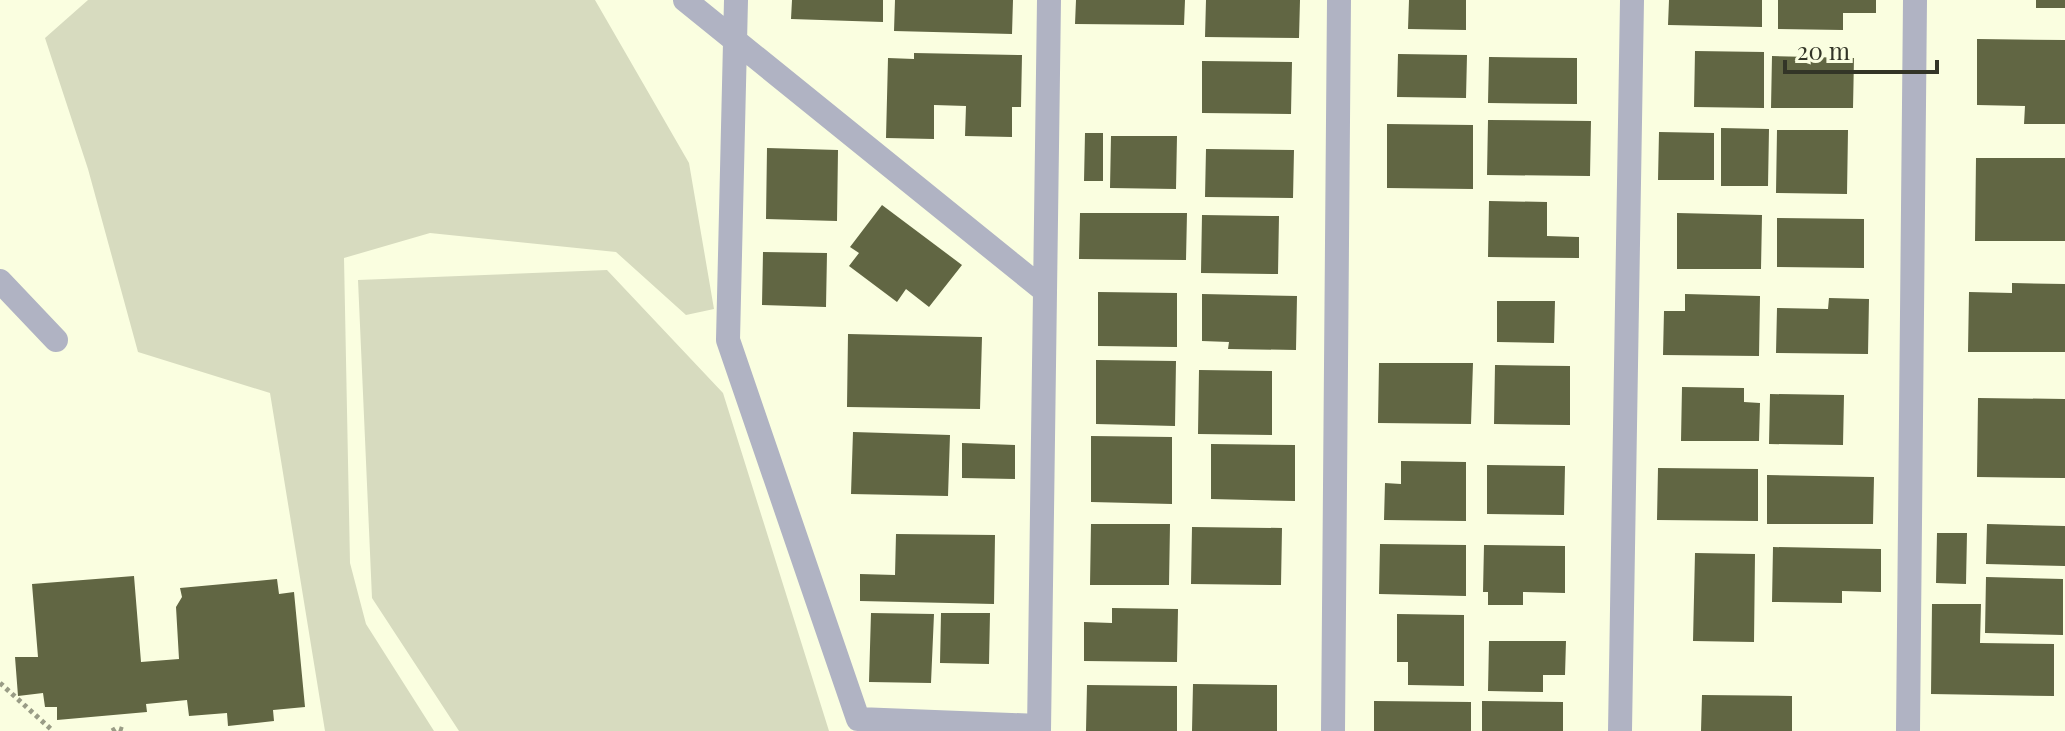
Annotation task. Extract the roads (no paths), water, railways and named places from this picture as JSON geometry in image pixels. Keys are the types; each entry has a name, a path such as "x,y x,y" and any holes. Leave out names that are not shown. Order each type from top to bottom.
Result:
{"street":[{"path":"685,0 1045,291"},
{"path":"736,0 728,340 858,719 1039,729 1049,0"},
{"path":"1333,731 1339,0"},
{"path":"1620,731 1632,0"},
{"path":"1908,731 1915,0"},
{"path":"0,281 56,340"}]}
